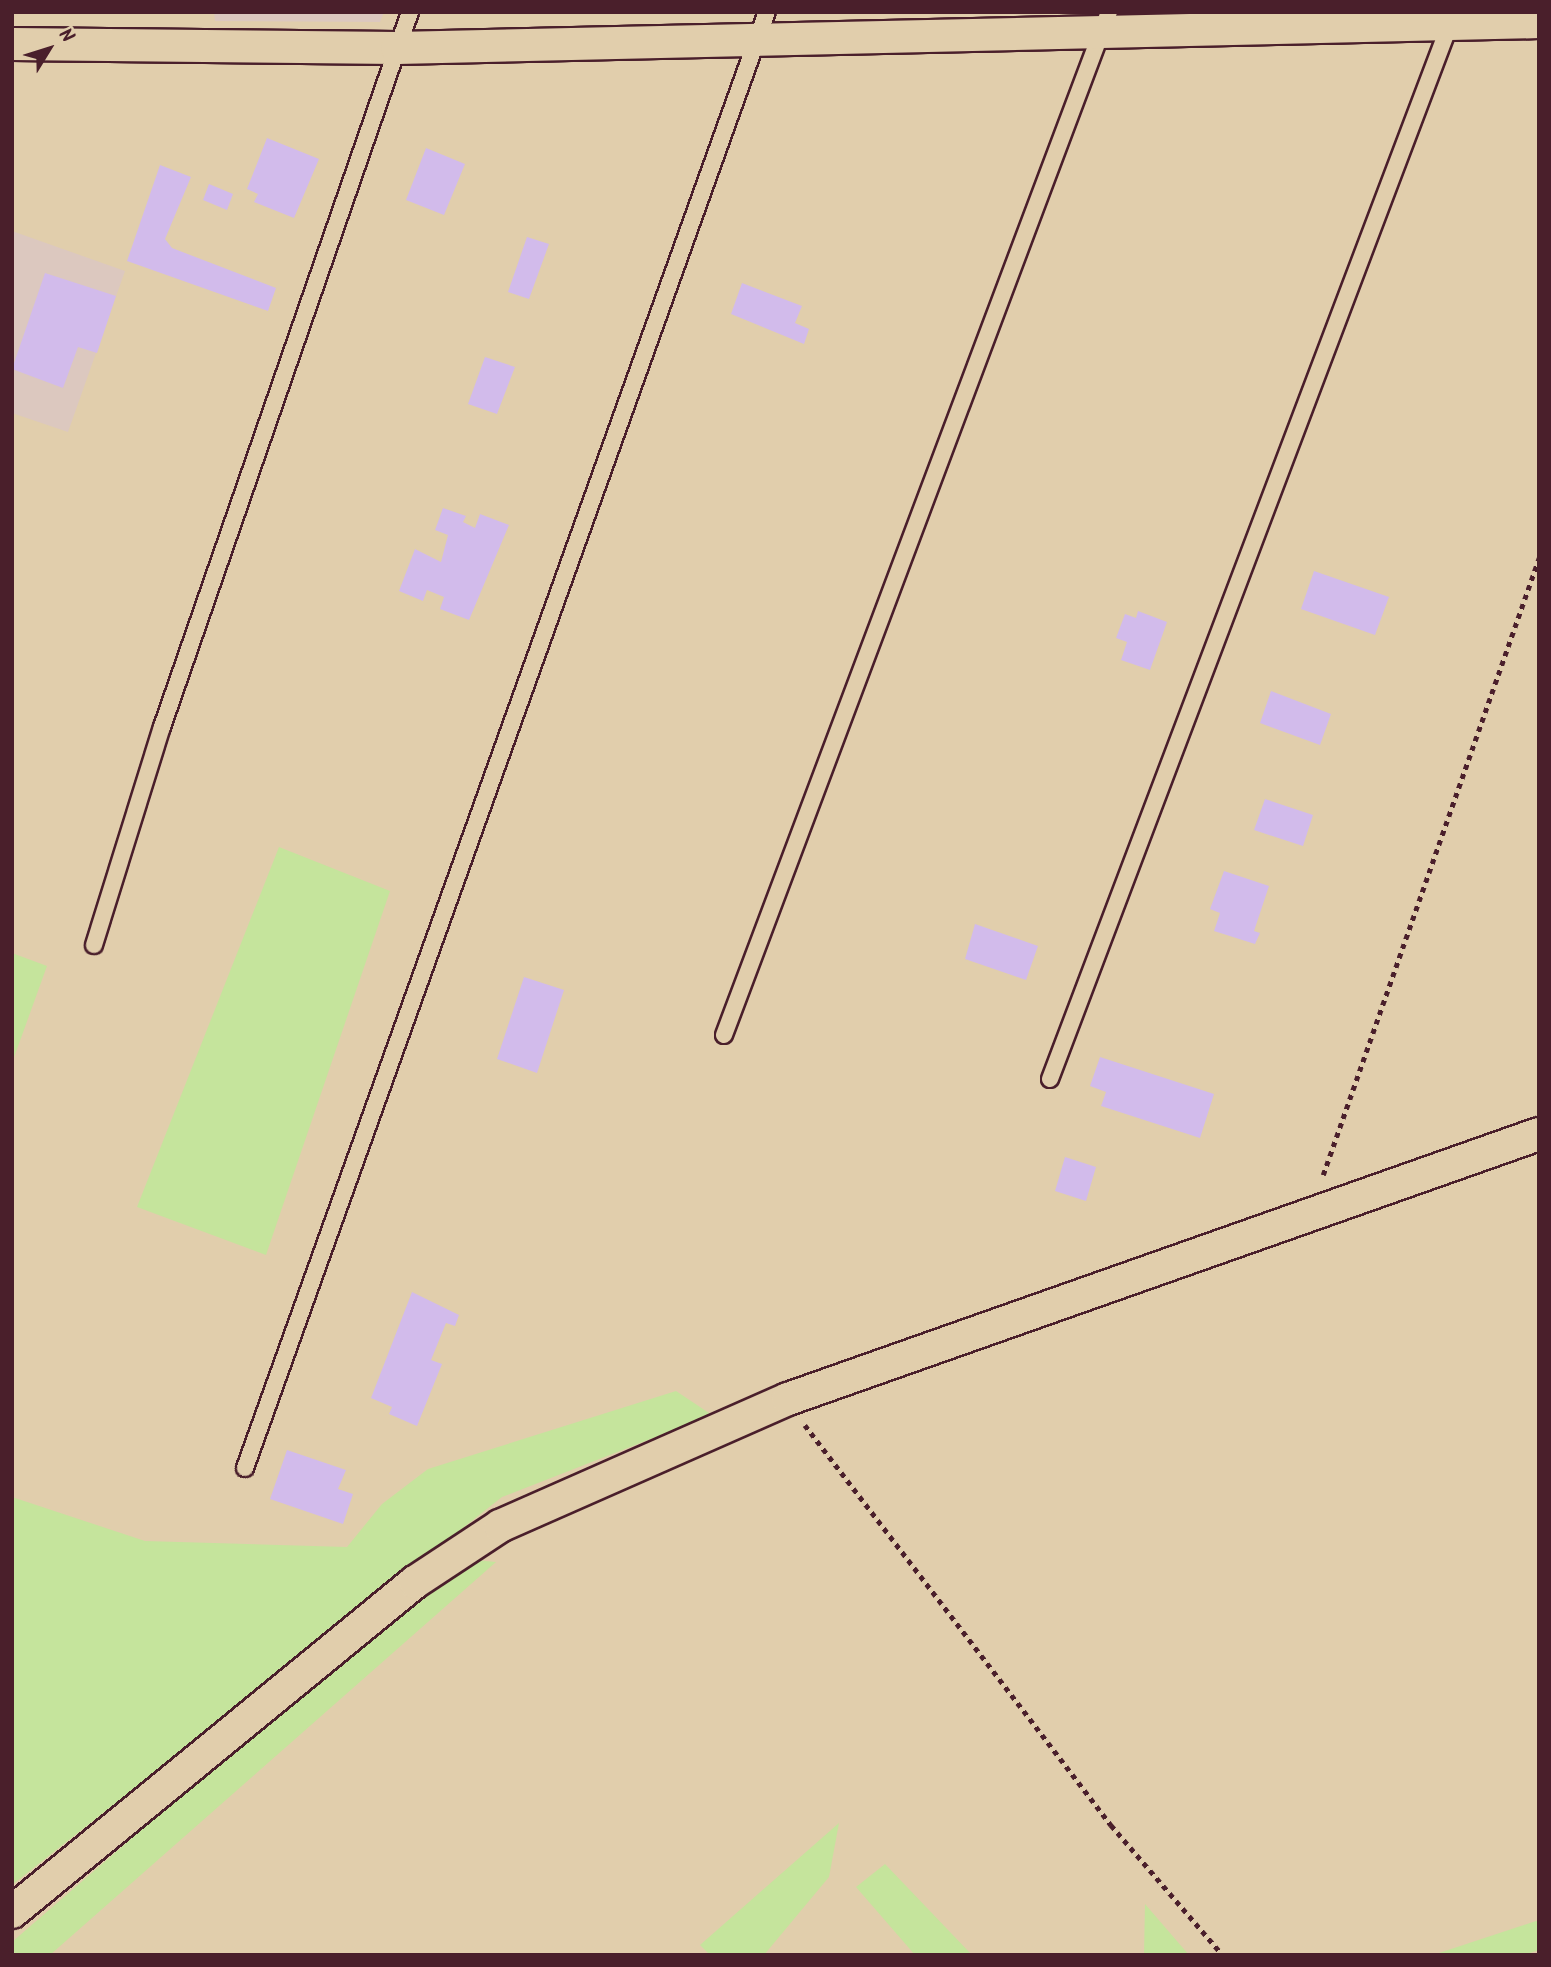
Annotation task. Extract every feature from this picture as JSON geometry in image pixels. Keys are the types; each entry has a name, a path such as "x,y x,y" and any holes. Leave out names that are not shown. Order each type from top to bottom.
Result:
{"street":[{"path":"12,44 397,48 762,27 1452,19 1539,22"},
{"path":"12,1912 415,1582 500,1526 788,1399 1311,1211 1539,1134"}],"lane":[{"path":"94,945 162,727 410,12"},
{"path":"1050,1079 1452,19"},
{"path":"723,1035 1105,22"},
{"path":"245,1468 762,27"}],"path":[{"path":"1311,1211 1539,558"},
{"path":"788,1399 819,1447 1111,1825 1223,1955"}],"shaded area":[{"path":"214,12 384,12 380,22 215,21"},
{"path":"12,231 125,271 68,432 12,413"}],"green space":[{"path":"279,847 390,891 266,1255 137,1207"},
{"path":"12,953 47,966 12,1063"},
{"path":"676,1391 712,1415 502,1497 12,1885 12,1497 145,1541 347,1547 382,1504 428,1469"},
{"path":"464,1559 496,1562 50,1955 12,1955 12,1942 326,1670"},
{"path":"839,1823 829,1877 764,1955 710,1955 700,1945"},
{"path":"885,1864 972,1955 915,1955 856,1887"},
{"path":"1145,1904 1189,1955 1144,1955"},
{"path":"1539,1920 1539,1950 1524,1955 1433,1955"}],"building":[{"path":"267,138 319,159 294,218 254,202 258,194 247,189"},
{"path":"426,148 465,164 444,215 406,200"},
{"path":"160,165 191,177 165,239 172,248 276,288 268,311 127,261"},
{"path":"209,184 233,194 227,210 203,200"},
{"path":"527,237 549,244 529,299 508,292"},
{"path":"45,273 116,296 97,353 78,347 63,388 12,369"},
{"path":"742,283 802,306 795,323 809,329 804,344 731,314"},
{"path":"485,357 515,367 497,414 468,404"},
{"path":"443,508 466,516 463,522 475,528 480,514 509,525 469,620 440,609 444,597 427,590 423,601 399,591 415,549 441,562 448,535 435,530"},
{"path":"1314,571 1389,597 1375,635 1301,609"},
{"path":"1138,611 1167,622 1150,670 1121,660 1127,642 1116,638 1125,614 1136,618"},
{"path":"1271,691 1331,714 1320,745 1260,723"},
{"path":"1265,799 1313,815 1303,846 1254,830"},
{"path":"1224,871 1269,886 1254,931 1260,933 1255,944 1214,931 1220,913 1210,909"},
{"path":"975,924 1038,946 1026,980 965,959"},
{"path":"524,977 564,990 537,1073 497,1059"},
{"path":"1100,1057 1214,1094 1200,1138 1101,1106 1106,1092 1090,1086"},
{"path":"1065,1157 1096,1167 1086,1201 1055,1191"},
{"path":"412,1292 459,1315 455,1326 446,1323 431,1360 442,1364 417,1426 389,1414 392,1407 371,1398"},
{"path":"287,1450 346,1470 338,1489 353,1494 343,1524 270,1499"}]}
